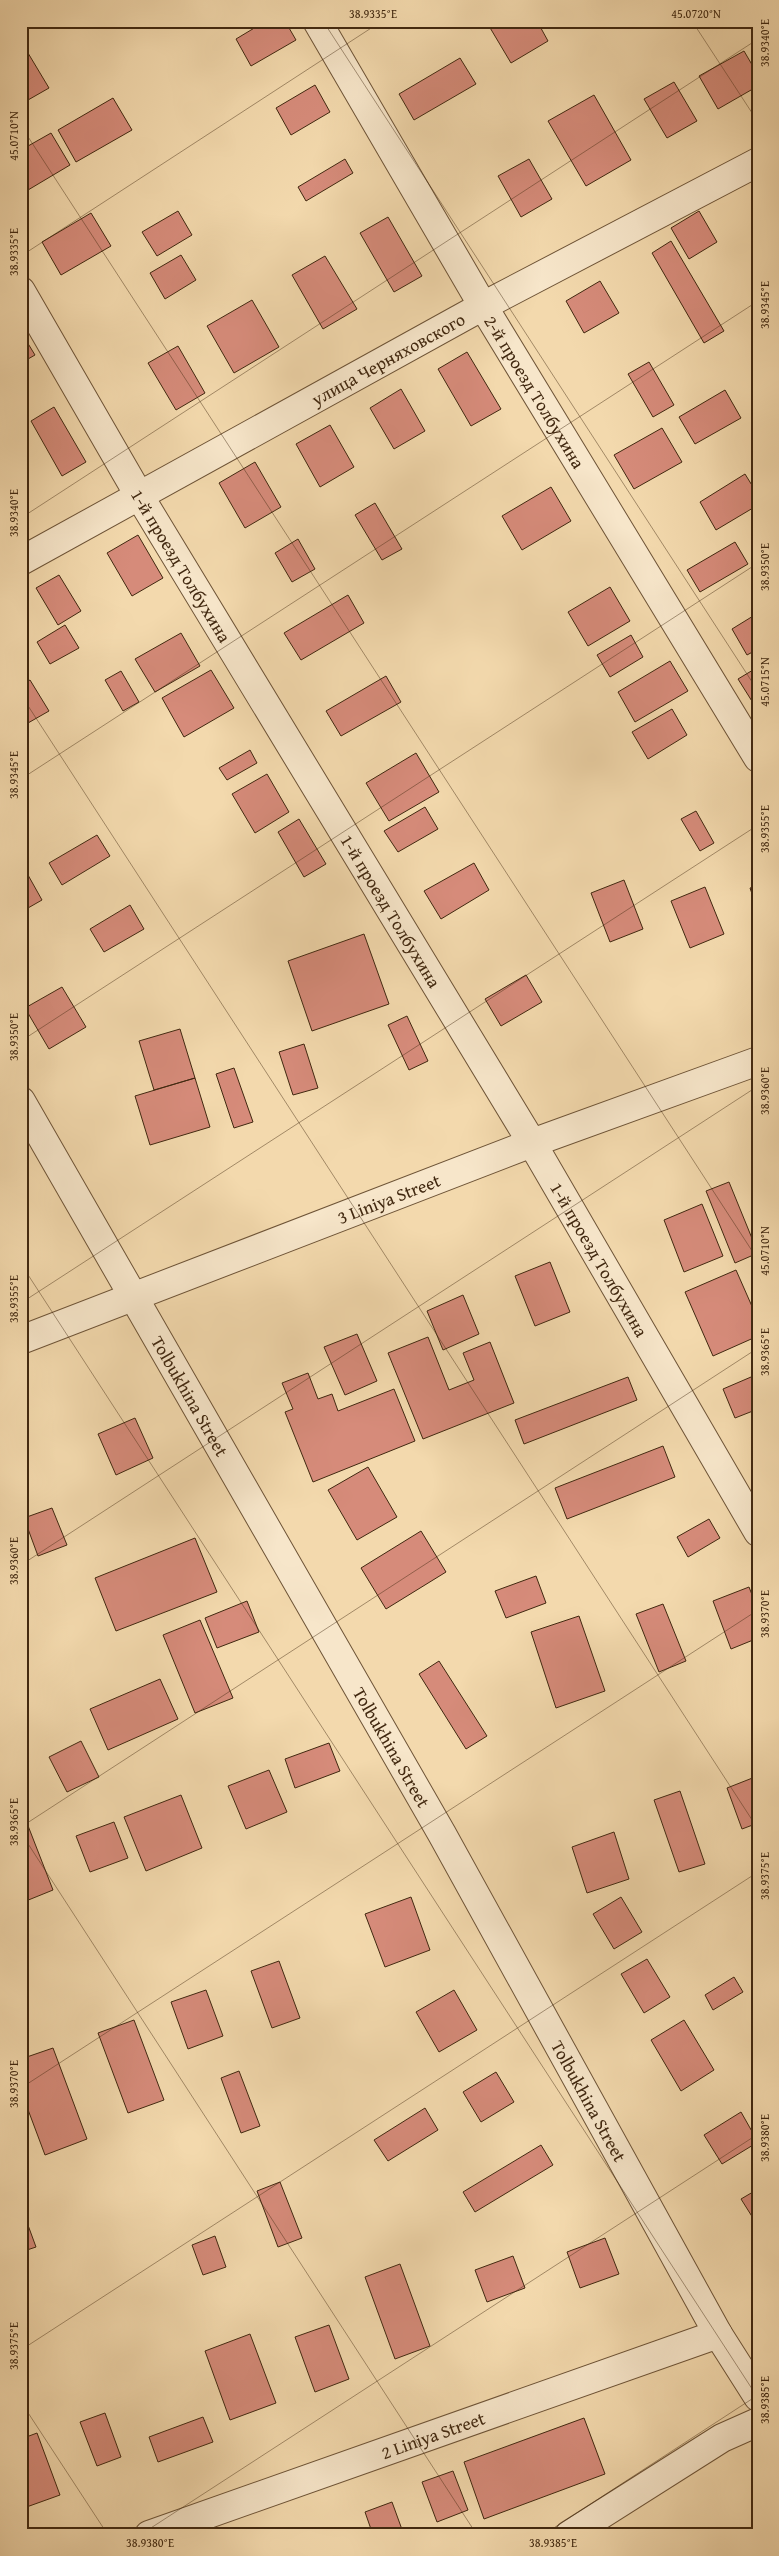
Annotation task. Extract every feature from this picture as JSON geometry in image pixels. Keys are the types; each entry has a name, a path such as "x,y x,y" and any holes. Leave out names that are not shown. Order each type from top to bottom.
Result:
{"street":[{"name":"2-й проезд Толбухина","path":"317,21 483,306 758,758"},
{"name":"улица Черняховского","path":"21,560 140,497 483,306 758,162"},
{"name":"1-й проезд Толбухина","path":"21,291 140,497 532,1143 758,1532"},
{"name":"3 Liniya Street","path":"21,1340 532,1143 758,1061"},
{"name":"Tolbukhina Street","path":"21,1101 136,1297 442,1834 718,2334 758,2397"},
{"name":"2 Liniya Street","path":"149,2535 718,2334"},
{"path":"569,2535 722,2438 758,2422"}],"building":[{"path":"266,21 285,21 296,40 251,66 236,39"},
{"path":"486,21 537,21 548,41 511,63"},
{"path":"744,51 758,75 758,86 718,109 699,76"},
{"path":"28,53 49,88 21,104 21,57"},
{"path":"460,58 476,84 414,120 399,94"},
{"path":"674,82 697,121 667,138 644,99"},
{"path":"315,85 330,112 291,135 276,108"},
{"path":"594,95 631,160 586,186 548,121"},
{"path":"113,98 132,130 76,162 58,130"},
{"path":"51,133 70,165 23,193 21,150"},
{"path":"345,159 353,173 306,201 298,187"},
{"path":"529,159 552,199 521,217 498,176"},
{"path":"178,211 192,235 157,256 142,232"},
{"path":"699,211 717,242 689,259 671,228"},
{"path":"91,213 111,246 61,275 42,242"},
{"path":"388,217 422,276 394,292 360,233"},
{"path":"671,241 724,331 704,343 652,253"},
{"path":"181,255 196,280 165,299 150,273"},
{"path":"325,256 357,309 323,329 292,275"},
{"path":"600,281 619,313 584,333 566,301"},
{"path":"252,300 279,347 234,373 207,326"},
{"path":"24,337 35,355 21,363 21,338"},
{"path":"178,346 205,393 176,410 148,363"},
{"path":"467,352 501,409 471,426 438,369"},
{"path":"649,362 674,405 653,417 628,374"},
{"path":"401,389 425,431 394,449 370,408"},
{"path":"725,390 741,418 695,444 679,417"},
{"path":"54,407 86,462 62,476 31,421"},
{"path":"330,425 354,467 320,487 296,444"},
{"path":"662,428 682,462 634,489 614,455"},
{"path":"255,462 281,507 245,528 219,483"},
{"path":"745,474 758,495 758,505 716,530 700,502"},
{"path":"551,487 571,521 522,550 502,516"},
{"path":"375,503 402,549 382,560 355,515"},
{"path":"138,535 163,578 132,596 107,553"},
{"path":"298,539 315,569 292,582 275,553"},
{"path":"735,542 748,564 700,592 687,570"},
{"path":"59,575 81,611 58,625 36,588"},
{"path":"610,587 630,621 588,646 568,612"},
{"path":"348,595 364,623 301,660 284,633"},
{"path":"758,613 758,649 747,655 732,629"},
{"path":"65,625 79,648 50,664 37,642"},
{"path":"181,633 200,666 155,692 135,659"},
{"path":"631,635 643,657 610,677 597,655"},
{"path":"670,661 688,691 635,722 618,692"},
{"path":"758,667 758,704 755,706 738,679"},
{"path":"211,670 234,708 184,737 162,698"},
{"path":"121,671 139,702 123,711 105,680"},
{"path":"386,676 401,702 341,736 326,711"},
{"path":"30,680 49,711 21,727 21,685"},
{"path":"672,709 687,735 648,759 632,732"},
{"path":"250,750 257,763 227,780 219,768"},
{"path":"416,753 439,792 389,821 366,783"},
{"path":"267,774 289,812 255,833 232,794"},
{"path":"425,807 438,829 398,852 384,831"},
{"path":"696,811 714,843 700,851 681,819"},
{"path":"299,819 326,864 304,877 278,832"},
{"path":"97,835 110,856 62,885 49,863"},
{"path":"474,863 489,890 441,919 424,891"},
{"path":"28,875 42,900 21,912 21,878"},
{"path":"624,880 643,929 610,942 591,893"},
{"path":"758,886 758,911 750,888"},
{"path":"705,887 724,934 690,948 671,901"},
{"path":"130,905 144,929 104,952 90,929"},
{"path":"364,934 389,1004 312,1031 288,961"},
{"path":"526,975 542,1002 501,1026 485,999"},
{"path":"62,987 86,1027 49,1049 25,1008"},
{"path":"407,1016 428,1061 409,1070 388,1025"},
{"path":"180,1029 195,1078 154,1090 139,1041"},
{"path":"304,1044 318,1088 293,1095 279,1052"},
{"path":"234,1068 253,1122 234,1128 216,1074"},
{"path":"195,1078 210,1127 150,1145 135,1096"},
{"path":"729,1182 758,1253 735,1263 706,1191"},
{"path":"702,1204 723,1256 684,1272 664,1220"},
{"path":"550,1262 570,1312 535,1326 515,1276"},
{"path":"736,1270 758,1320 758,1336 713,1356 685,1292"},
{"path":"463,1295 479,1334 443,1350 427,1311"},
{"path":"357,1334 377,1381 345,1395 324,1347"},
{"path":"428,1337 449,1390 474,1380 463,1353 490,1342 514,1403 423,1439 388,1353"},
{"path":"308,1373 318,1399 332,1394 338,1411 394,1389 415,1441 313,1482 285,1412 293,1409 282,1383"},
{"path":"758,1374 758,1409 735,1418 723,1389"},
{"path":"628,1377 637,1400 524,1444 515,1420"},
{"path":"135,1418 153,1458 116,1475 98,1434"},
{"path":"663,1446 675,1477 567,1519 555,1488"},
{"path":"368,1467 397,1517 357,1540 328,1490"},
{"path":"52,1508 67,1545 38,1556 24,1518"},
{"path":"709,1519 720,1538 688,1557 677,1537"},
{"path":"421,1531 446,1572 386,1609 361,1568"},
{"path":"195,1538 217,1592 116,1631 95,1578"},
{"path":"536,1576 546,1603 506,1618 495,1591"},
{"path":"749,1587 758,1610 758,1638 731,1649 713,1601"},
{"path":"247,1601 259,1632 217,1648 205,1618"},
{"path":"663,1604 686,1661 659,1672 636,1614"},
{"path":"579,1616 605,1691 556,1708 531,1632"},
{"path":"200,1620 233,1698 195,1713 163,1635"},
{"path":"439,1661 487,1736 466,1749 419,1674"},
{"path":"160,1679 178,1719 108,1750 90,1709"},
{"path":"81,1741 99,1777 67,1792 49,1757"},
{"path":"329,1743 340,1771 295,1788 285,1759"},
{"path":"269,1770 287,1812 246,1829 228,1786"},
{"path":"755,1777 758,1784 758,1823 742,1829 727,1788"},
{"path":"680,1791 705,1864 679,1872 654,1800"},
{"path":"181,1795 202,1848 146,1871 124,1817"},
{"path":"25,1818 53,1890 21,1903 21,1820"},
{"path":"114,1822 128,1858 90,1872 76,1836"},
{"path":"614,1832 629,1879 587,1893 572,1847"},
{"path":"411,1897 430,1950 385,1967 365,1914"},
{"path":"621,1897 642,1932 614,1949 593,1914"},
{"path":"647,1959 670,1997 644,2013 621,1974"},
{"path":"279,1961 300,2018 272,2028 251,1971"},
{"path":"734,1977 743,1992 713,2010 705,1995"},
{"path":"206,1990 223,2036 188,2049 171,2002"},
{"path":"454,1990 477,2030 439,2052 416,2012"},
{"path":"134,2020 164,2100 128,2113 98,2033"},
{"path":"684,2020 714,2070 681,2091 651,2040"},
{"path":"53,2048 87,2139 45,2155 21,2091 21,2059"},
{"path":"239,2071 260,2126 241,2133 221,2078"},
{"path":"496,2072 514,2102 481,2122 463,2092"},
{"path":"425,2108 438,2130 388,2161 374,2140"},
{"path":"741,2112 758,2142 722,2164 704,2135"},
{"path":"541,2145 553,2165 475,2212 463,2192"},
{"path":"280,2182 302,2238 278,2247 257,2191"},
{"path":"758,2189 758,2226 741,2199"},
{"path":"21,2206 36,2247 21,2252"},
{"path":"215,2236 226,2267 203,2275 192,2245"},
{"path":"605,2238 619,2274 580,2288 567,2252"},
{"path":"513,2256 525,2288 487,2302 475,2270"},
{"path":"400,2264 430,2346 395,2359 365,2277"},
{"path":"329,2325 349,2379 315,2392 295,2337"},
{"path":"250,2334 276,2403 230,2420 205,2351"},
{"path":"105,2413 121,2457 97,2466 80,2422"},
{"path":"203,2417 213,2442 158,2462 149,2437"},
{"path":"584,2418 605,2474 484,2519 464,2462"},
{"path":"37,2433 60,2495 21,2509 21,2439"},
{"path":"453,2471 468,2510 437,2522 422,2482"},
{"path":"392,2502 404,2535 373,2535 365,2512"}]}
